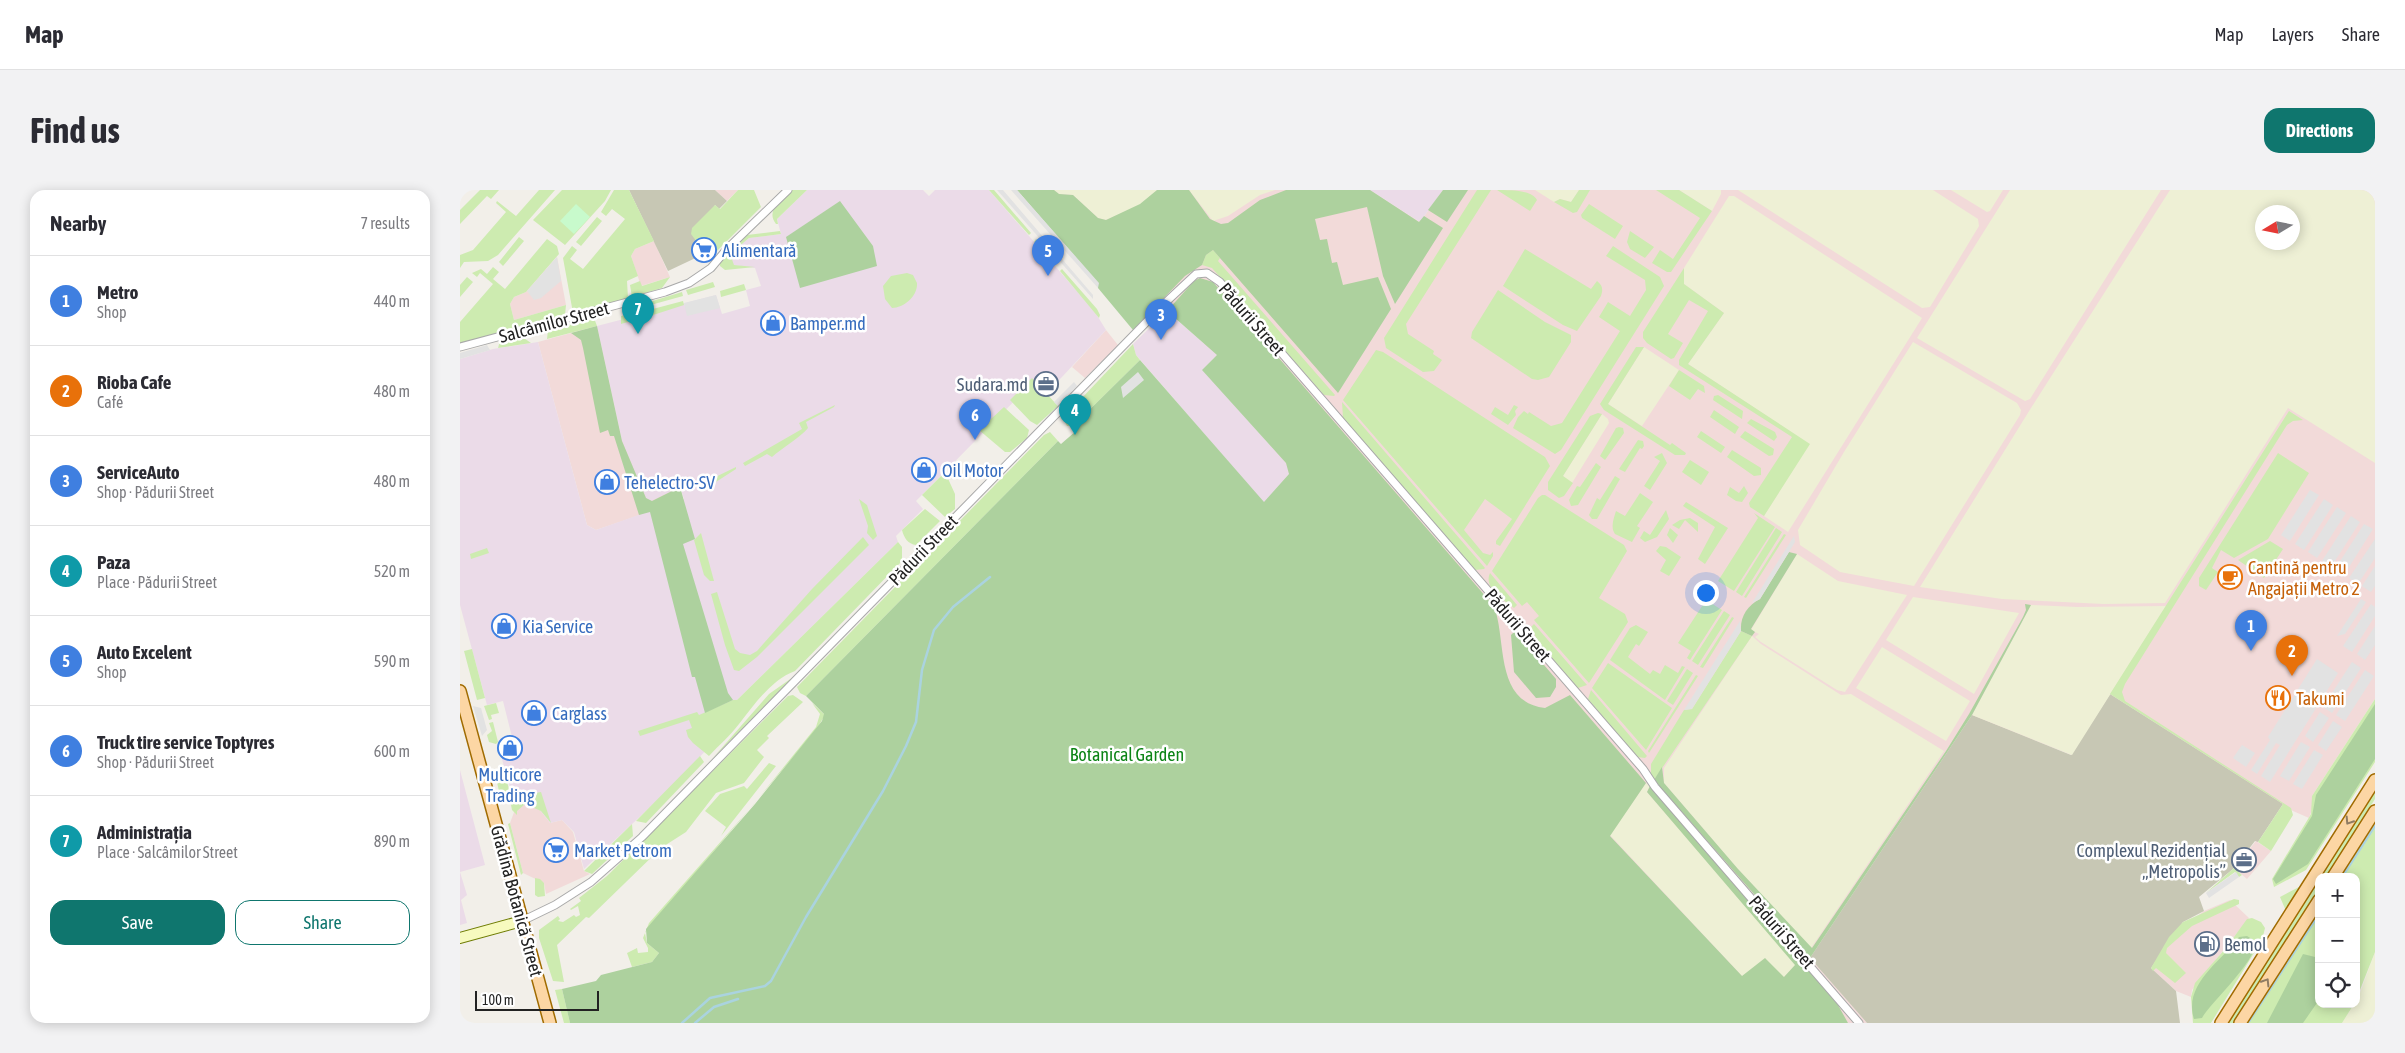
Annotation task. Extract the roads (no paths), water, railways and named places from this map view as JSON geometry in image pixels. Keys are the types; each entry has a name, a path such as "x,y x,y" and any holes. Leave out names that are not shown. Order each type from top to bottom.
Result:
{"main road":[{"name":"Grădina Botanică Street","path":"460,691 550,1023"},
{"path":"2221,1023 2375,780"},
{"path":"2336,873 2375,811"},
{"path":"2240,1023 2315,906"},
{"name":"Pădurii Street","path":"460,938 522,921"}],"street":[{"name":"Salcâmilor Street","path":"460,347 665,292 689,283 711,268 726,249 788,190"},
{"name":"Pădurii Street","path":"522,921 555,905 604,873 763,715 1166,302 1196,274 1207,273 1220,282 1331,409 1859,1023"}],"waterway":[{"path":"682,1023 710,998 765,986 771,981 806,917 883,791 906,746 916,722 922,670 934,630 953,607 990,577"},
{"path":"2345,873 2375,826"},
{"path":"2248,1023 2316,918"},
{"path":"695,1023 714,1007 738,999"}],"place":[{"name":"Alimentară","path":"704,250"},
{"name":"Auto Excelent","path":"1048,276"},
{"name":"Bamper.md","path":"773,323"},
{"name":"Administrația","path":"638,334"},
{"name":"ServiceAuto","path":"1161,340"},
{"name":"Sudara.md","path":"1046,384"},
{"name":"Paza","path":"1075,435"},
{"name":"Truck tire service Toptyres","path":"975,440"},
{"name":"Oil Motor","path":"924,470"},
{"name":"Tehelectro-SV","path":"607,482"},
{"name":"Cantină pentru Angajații Metro 2","path":"2230,577"},
{"name":"Kia Service","path":"504,626"},
{"name":"Metro","path":"2251,651"},
{"name":"Rioba Cafe","path":"2292,676"},
{"name":"Takumi","path":"2278,698"},
{"name":"Carglass","path":"534,713"},
{"name":"Multicore Trading","path":"510,748"},
{"name":"Market Petrom","path":"556,850"},
{"name":"Complexul Rezidențial „Metropolis”","path":"2244,860"},
{"name":"Bemol","path":"2207,944"}],"park label":[{"name":"Botanical Garden","path":"1127,754"}]}
